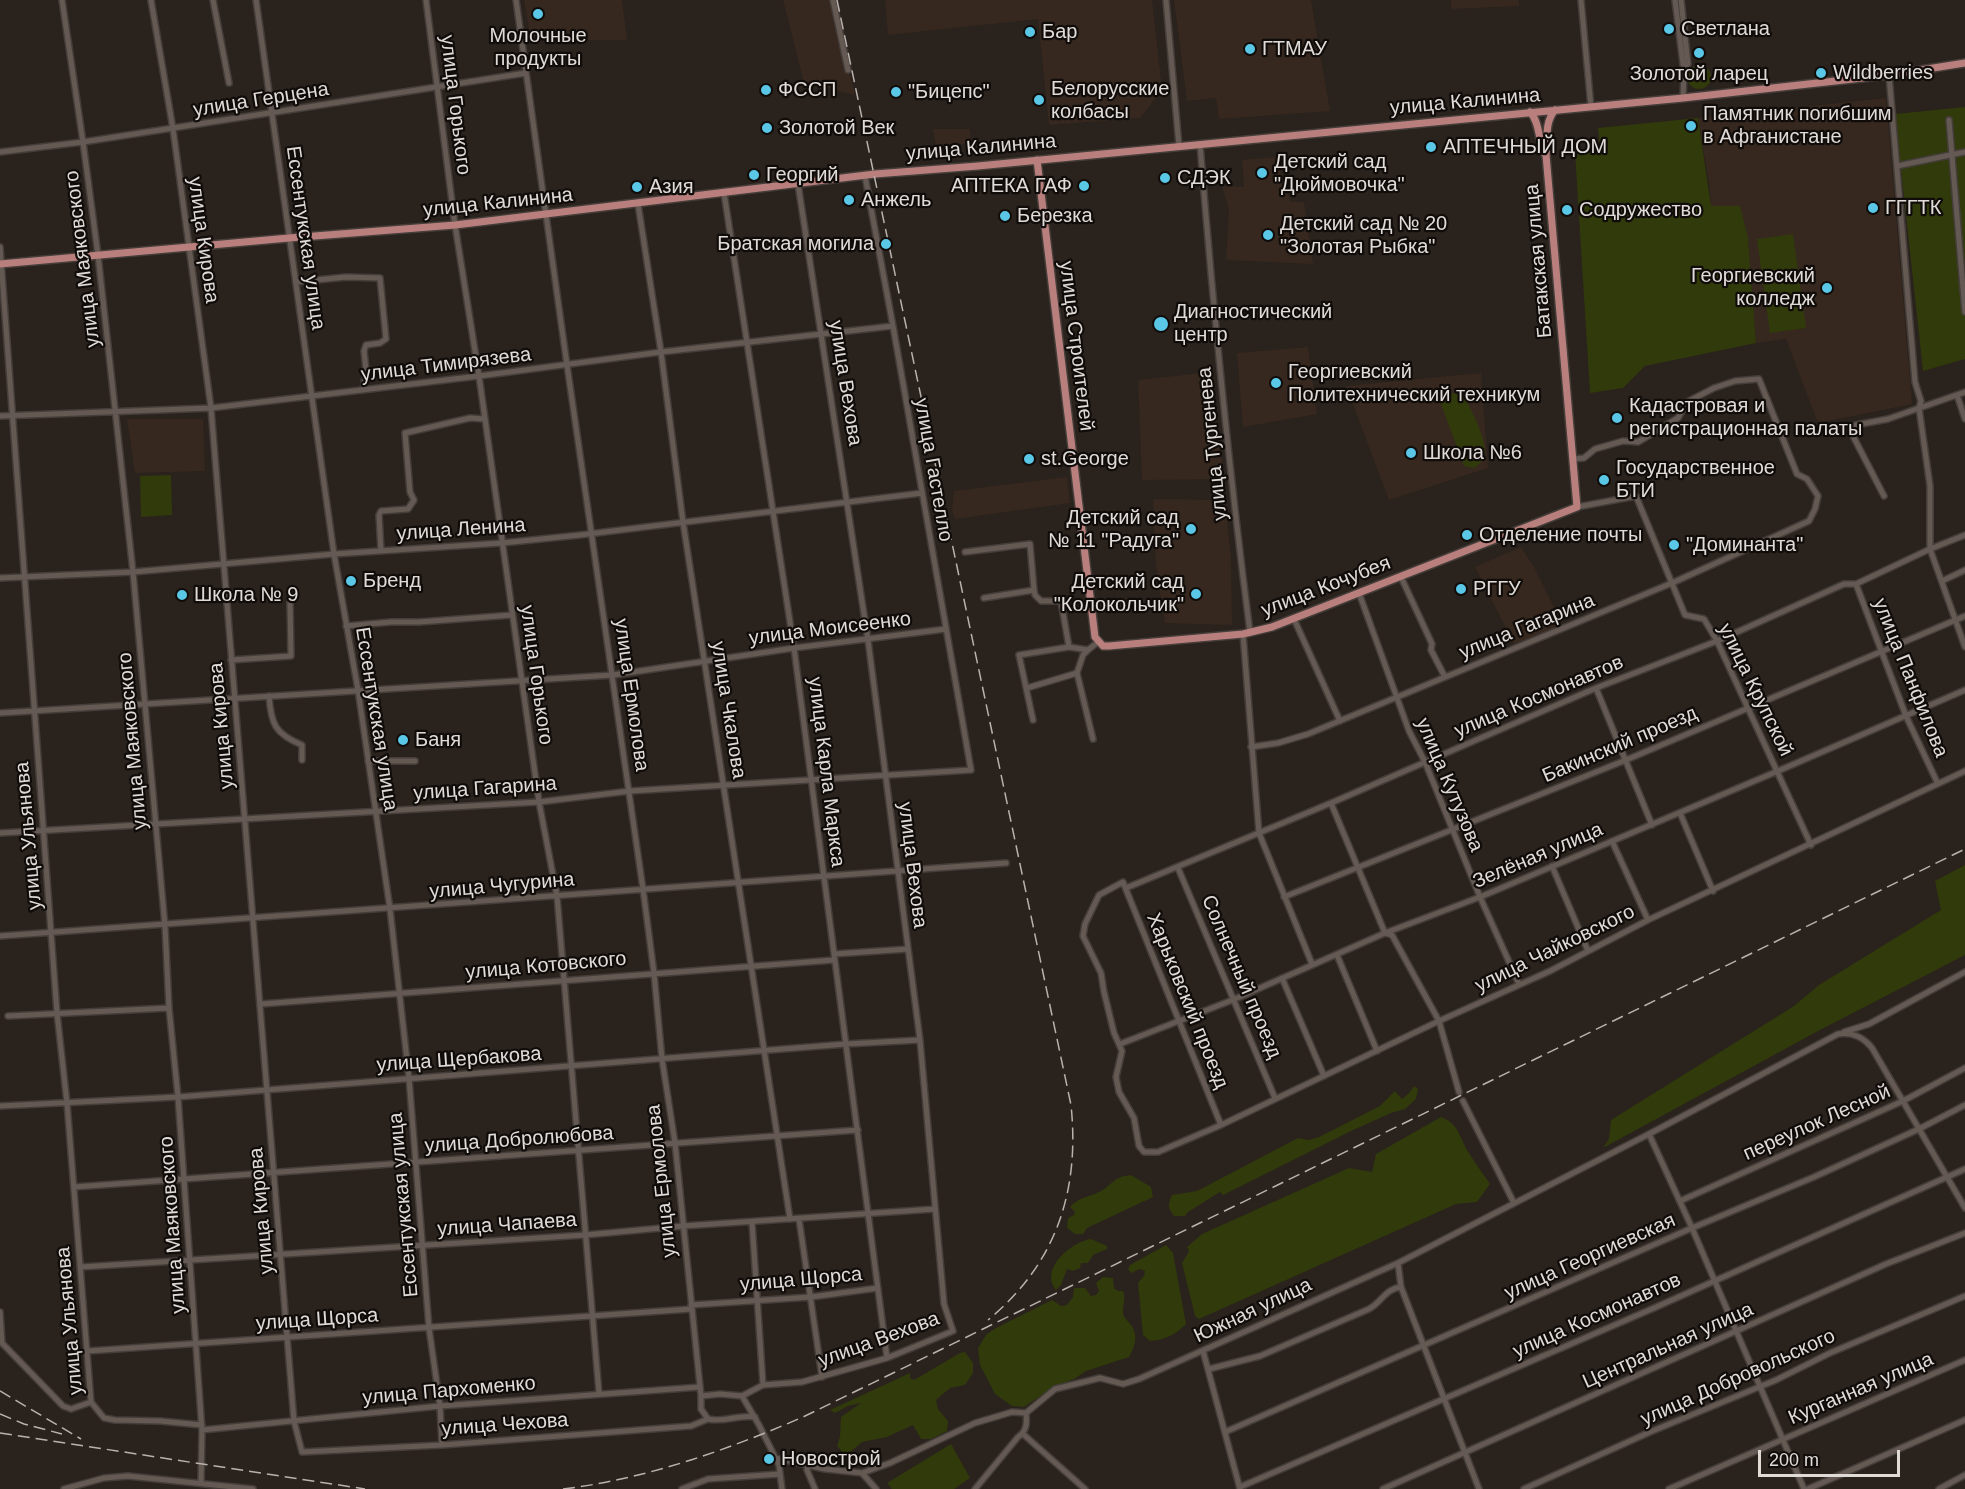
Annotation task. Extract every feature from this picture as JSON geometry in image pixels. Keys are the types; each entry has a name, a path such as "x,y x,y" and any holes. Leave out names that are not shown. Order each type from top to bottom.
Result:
{"main road":[{"name":"улица Калинина","path":"1,264 455,225 864,176 1683,98 1889,75 1965,63"},
{"name":"Батакская улица","path":"1555,110 1548,123 1546,155 1578,507"},
{"name":"Батакская улица","path":"1530,112 1546,155"},
{"name":"улица Строителей","path":"1038,160 1094,631 1098,642"},
{"name":"улица Кочубея","path":"1098,642 1103,646 1109,646 1247,633 1272,627 1578,507"}],"street":[{"name":"улица Маяковского","path":"62,0 84,142 133,572 165,926 169,1008 197,1344 202,1427 201,1483"},
{"name":"улица Кирова","path":"151,0 173,129 211,408 294,1421 302,1452"},
{"path":"213,0 229,83"},
{"name":"Ессентукская улица","path":"256,0 334,554 358,690 390,909 409,1078 429,1328 440,1406 442,1445"},
{"name":"улица Горького","path":"426,0 455,225 479,376 521,680 539,802 557,896 599,1393"},
{"name":"улица Ермолова","path":"516,0 630,791 654,973 662,1059 675,1143 701,1409 708,1419"},
{"path":"833,0 848,70"},
{"path":"1166,0 1179,146"},
{"path":"1581,0 1591,107"},
{"path":"1676,0 1684,72 1683,98"},
{"path":"1681,0 1688,64 1684,72"},
{"name":"улица Герцена","path":"0,152 173,129 526,73"},
{"path":"1889,75 1915,382 1921,401 1919,408 1930,486 1930,549 1965,647"},
{"path":"1948,120 1953,153 1965,312"},
{"name":"улица Тургенева","path":"1200,144 1247,633 1251,747 1259,833 1312,964"},
{"path":"1897,166 1965,152"},
{"name":"улица Гастелло","path":"864,176 893,326 971,771"},
{"name":"улица Вехова","path":"742,1396 763,1385 802,1382 887,1358 953,1331 944,1304 920,1040 868,640 798,184"},
{"name":"улица Карла Маркса","path":"724,193 794,648 887,1358"},
{"name":"улица Чкалова","path":"638,204 661,352 683,522 790,1219"},
{"name":"улица Ульянова","path":"0,247 57,1013 67,1103 91,1402 104,1418"},
{"path":"296,282 346,277 380,278 386,339 380,343 366,345 363,390"},
{"name":"улица Тимирязева","path":"0,416 211,408 748,341 893,326"},
{"name":"улица Гагарина","path":"1251,747 1278,743 1308,734 1672,583 1809,521 1818,496 1806,479 1797,474 1759,378 1735,381 1714,388 1687,402 1678,418 1638,442 1623,441 1595,449 1584,458 1573,459"},
{"path":"1884,496 1852,434 1852,428 1856,424 1888,419 1965,392"},
{"path":"1957,395 1965,418"},
{"path":"381,551 379,515 381,511 408,509 414,500 411,492 405,433 470,418 485,419"},
{"name":"улица Ленина","path":"0,578 133,572 334,554 501,543 592,534 922,492"},
{"name":"улица Кочубея","path":"1578,507 1636,496"},
{"name":"улица Крупской","path":"1636,496 1685,615 1704,619 1717,641 1811,845"},
{"name":"улица Космонавтов","path":"1126,888 1331,803 1596,688 1717,641 1844,584 1856,584 1965,535"},
{"path":"964,552 1030,544 1035,596 1041,602 1061,602 1069,647"},
{"path":"1942,581 1965,570"},
{"path":"1401,577 1432,644 1431,650 1444,677"},
{"name":"улица Панфилова","path":"1856,584 1906,716 1938,784"},
{"path":"984,598 1034,590"},
{"name":"улица Кутузова","path":"1359,593 1395,698 1425,762 1480,897 1519,984"},
{"path":"231,660 291,656 290,603"},
{"path":"346,626 512,615"},
{"name":"Бакинский проезд","path":"1284,897 1626,760 1965,616"},
{"path":"1294,619 1340,721"},
{"name":"улица Моисеенко","path":"0,713 613,675 794,648 946,629"},
{"path":"1094,738 1077,673 1083,655 1098,642"},
{"path":"1033,720 1019,655 1069,647 1088,650"},
{"path":"1027,688 1077,673"},
{"path":"1596,688 1652,825"},
{"name":"Зелёная улица","path":"1120,1044 1179,1022 1385,933 1480,897 1652,825 1965,690"},
{"path":"269,696 274,726 290,740 302,745 302,760"},
{"path":"368,761 415,761"},
{"name":"улица Гагарина","path":"0,833 539,802 630,791 971,771"},
{"name":"улица Чайковского","path":"1120,1044 1122,1051 1116,1077 1119,1092 1134,1118 1139,1146 1144,1152 1158,1152 1221,1125 1965,771"},
{"path":"1331,803 1385,933 1392,935 1439,1021 1459,1092"},
{"path":"1680,813 1713,891"},
{"path":"1612,841 1648,920"},
{"name":"улица Чугурина","path":"0,936 165,926 1006,863"},
{"path":"1552,866 1588,951"},
{"name":"Солнечный проезд","path":"1178,868 1275,1098"},
{"path":"1120,1044 1114,1033 1101,972 1083,936 1085,924 1099,895 1123,882 1126,888"},
{"name":"Харьковский проезд","path":"1126,888 1221,1125"},
{"name":"улица Котовского","path":"261,1004 752,966 908,948"},
{"path":"1337,955 1377,1051"},
{"name":"Южная улица","path":"1026,1413 1055,1389 1100,1378 1124,1383 1131,1382 1398,1263 1649,1134 1828,1038 1869,1024 1965,972"},
{"path":"1282,978 1324,1076"},
{"path":"8,1016 169,1008"},
{"path":"1864,1039 1869,1024"},
{"path":"1842,1033 1858,1036 1872,1048 1965,1208"},
{"name":"улица Щербакова","path":"0,1106 178,1096 920,1040"},
{"name":"переулок Лесной","path":"1680,1202 1903,1101 1965,1068"},
{"path":"1463,1101 1514,1203"},
{"name":"улица Георгиевская","path":"1225,1432 1814,1177 1920,1129 1965,1105"},
{"name":"улица Добролюбова","path":"74,1187 858,1130"},
{"path":"1649,1134 1806,1489 1965,1420"},
{"name":"улица Космонавтов","path":"1240,1488 1965,1169"},
{"name":"улица Чапаева","path":"81,1267 585,1235 868,1212 935,1209"},
{"path":"799,1219 822,1377"},
{"path":"752,1222 763,1385"},
{"name":"Центральная улица","path":"1383,1489 1886,1264 1965,1233"},
{"path":"1398,1263 1401,1287 1479,1489"},
{"path":"1209,1370 1260,1356 1282,1347 1369,1309 1380,1302 1387,1292 1401,1287"},
{"name":"улица Щорса","path":"88,1351 592,1316 811,1297 878,1288"},
{"name":"улица Добровольского","path":"1524,1489 1650,1432 1761,1386 1830,1353 1965,1296"},
{"path":"0,1312 2,1343 63,1406 71,1409 91,1402"},
{"path":"1203,1351 1240,1488"},
{"name":"Курганная улица","path":"1669,1489 1965,1360"},
{"name":"улица Пархоменко","path":"104,1418 160,1420 202,1427 294,1421 599,1393 700,1387"},
{"path":"701,1395 742,1396 779,1465 784,1489"},
{"path":"775,1458 862,1473 890,1463 975,1424 1012,1412 1026,1413 1027,1423 1023,1434 975,1489"},
{"name":"улица Чехова","path":"302,1452 442,1445 691,1426 708,1419 718,1420 747,1415 755,1417"},
{"path":"1023,1434 1085,1489"},
{"path":"808,1465 807,1470 815,1489"},
{"path":"862,1473 876,1489"},
{"path":"682,1489 708,1479 781,1475"},
{"path":"1939,1489 1965,1475"},
{"path":"64,1489 104,1478 128,1476 253,1489"}],"shaded area":[{"path":"524,0 622,0 627,40 531,40"},
{"path":"783,0 832,0 855,95 804,83"},
{"path":"885,0 1152,0 1162,90 1140,118 1049,125 1038,19 888,35"},
{"name":"ГТМАУ","path":"1174,0 1311,0 1330,111 1219,119 1216,98 1187,101"},
{"path":"1451,0 1519,0 1519,6 1451,9"},
{"name":"Георгиевский колледж","path":"1886,98 1912,404 1818,423 1786,339 1756,343 1748,239 1713,236 1710,189 1698,118"},
{"path":"933,129 970,129 971,143 936,146"},
{"name":"Детский сад № 20 \"Золотая Рыбка\"","path":"1275,157 1291,202 1304,202 1313,264 1226,260 1229,210 1222,186 1244,187 1242,160"},
{"name":"Георгиевский Политехнический техникум","path":"1308,347 1317,414 1243,427 1237,353"},
{"path":"1211,372 1224,479 1142,480 1138,380"},
{"path":"1481,373 1488,468 1389,500 1346,386"},
{"path":"127,419 203,419 205,471 135,473"},
{"path":"1067,477 1070,503 955,519 952,510 954,491"},
{"path":"1153,499 1225,500 1231,558 1232,625 1165,623 1156,566"},
{"path":"1521,547 1534,567 1563,625 1514,644 1475,567"}],"green space":[{"path":"1699,65 1708,68 1711,77 1708,86 1699,89 1690,86 1687,77 1690,68"},
{"path":"1965,107 1965,359 1923,371 1895,114"},
{"path":"1698,118 1711,206 1740,206 1748,238 1756,343 1645,366 1623,388 1590,393 1575,152 1600,148 1598,128"},
{"path":"1793,234 1806,328 1770,333 1757,239"},
{"path":"1449,392 1464,397 1481,432 1485,453 1484,458 1474,468 1464,466 1441,404"},
{"path":"171,475 172,515 141,517 140,476"},
{"path":"1965,865 1965,955 1818,1031 1603,1148 1609,1139 1611,1120 1794,1006 1819,985 1941,910 1935,881"},
{"path":"1414,1086 1418,1089 1416,1099 1405,1109 1351,1131 1223,1195 1220,1192 1185,1216 1174,1216 1170,1211 1169,1204 1172,1195 1197,1191 1298,1138 1309,1140 1319,1137 1380,1106 1395,1091 1402,1099"},
{"path":"1441,1117 1456,1128 1469,1153 1490,1184 1477,1202 1456,1204 1199,1319 1195,1316 1182,1263 1189,1251 1187,1247 1202,1234 1349,1168 1372,1172 1376,1154"},
{"path":"1131,1175 1151,1187 1153,1197 1087,1228 1083,1234 1075,1234 1067,1228 1068,1218 1075,1212 1070,1207 1073,1204 1101,1191 1117,1179"},
{"path":"1091,1239 1107,1246 1107,1249 1093,1255 1088,1263 1081,1263 1080,1268 1073,1271 1067,1269 1061,1285 1056,1290 1051,1274 1054,1265 1075,1245"},
{"path":"1166,1245 1173,1253 1186,1324 1170,1336 1150,1341 1143,1335 1138,1283 1145,1271 1140,1269 1131,1273 1128,1269 1130,1265"},
{"path":"1103,1277 1113,1278 1114,1288 1123,1291 1123,1314 1132,1326 1135,1335 1134,1347 1129,1357 1086,1371 1074,1379 1055,1386 1024,1407 1012,1406 995,1394 980,1365 978,1348 986,1335 1052,1300 1061,1306 1067,1305 1073,1297 1074,1288 1085,1288 1091,1296 1096,1295 1099,1291 1096,1283"},
{"path":"965,1352 973,1363 973,1373 965,1385 950,1388 936,1400 938,1409 948,1421 947,1431 931,1439 921,1439 913,1425 887,1437 862,1442 849,1453 844,1454 837,1446 841,1417 861,1403 848,1406 835,1413 830,1410 910,1373 910,1378 914,1380"},
{"path":"951,1444 970,1478 954,1489 892,1489 887,1483"}],"railway":[{"path":"837,0 1071,1105 1073,1137 1071,1167 1067,1196 1058,1224 1047,1250 1031,1275 988,1320"},
{"path":"563,1489 625,1478 686,1462 803,1417 1965,849"},
{"path":"0,1391 81,1439"},
{"path":"0,1414 24,1424 62,1434"},
{"path":"0,1433 365,1489"}],"place":[{"name":"Молочные продукты","path":"538,14"},
{"name":"Светлана","path":"1669,29"},
{"name":"Бар","path":"1030,32"},
{"name":"ГТМАУ","path":"1250,49"},
{"name":"Золотой ларец","path":"1699,53"},
{"name":"Wildberries","path":"1821,73"},
{"name":"ФССП","path":"766,90"},
{"name":"\"Бицепс\"","path":"896,92"},
{"name":"Белорусские колбасы","path":"1039,100"},
{"name":"Памятник погибшим в Афганистане","path":"1691,126"},
{"name":"Золотой Век","path":"767,128"},
{"name":"АПТЕЧНЫЙ ДОМ","path":"1431,147"},
{"name":"Детский сад \"Дюймовочка\"","path":"1262,173"},
{"name":"Георгий","path":"754,175"},
{"name":"СДЭК","path":"1165,178"},
{"name":"АПТЕКА ГАФ","path":"1084,186"},
{"name":"Азия","path":"637,187"},
{"name":"Анжель","path":"849,200"},
{"name":"ГГГТК","path":"1873,208"},
{"name":"Содружество","path":"1567,210"},
{"name":"Березка","path":"1005,216"},
{"name":"Детский сад № 20 \"Золотая Рыбка\"","path":"1268,235"},
{"name":"Братская могила","path":"886,244"},
{"name":"Георгиевский колледж","path":"1827,288"},
{"name":"Диагностический центр","path":"1161,324"},
{"name":"Георгиевский Политехнический техникум","path":"1276,383"},
{"name":"Кадастровая и регистрационная палаты","path":"1617,418"},
{"name":"Школа №6","path":"1411,453"},
{"name":"st.George","path":"1029,459"},
{"name":"Государственное БТИ","path":"1604,480"},
{"name":"Детский сад № 11 \"Радуга\"","path":"1191,529"},
{"name":"Отделение почты","path":"1467,535"},
{"name":"\"Доминанта\"","path":"1674,545"},
{"name":"Бренд","path":"351,581"},
{"name":"РГГУ","path":"1461,589"},
{"name":"Детский сад \"Колокольчик\"","path":"1196,594"},
{"name":"Школа № 9","path":"182,595"},
{"name":"Баня","path":"403,740"},
{"name":"Новострой","path":"769,1459"}]}
